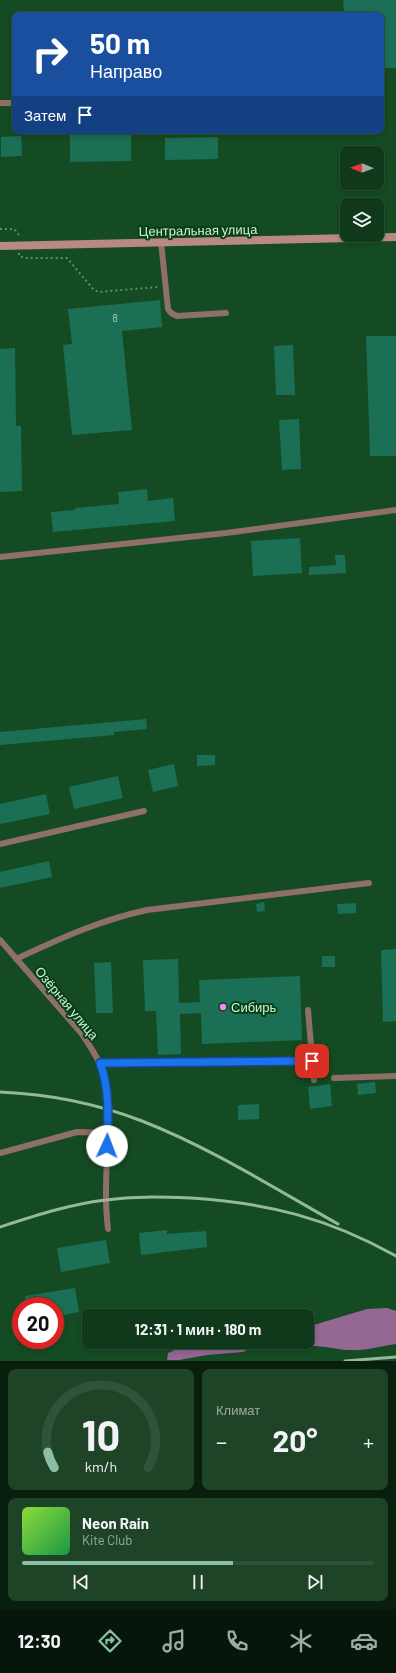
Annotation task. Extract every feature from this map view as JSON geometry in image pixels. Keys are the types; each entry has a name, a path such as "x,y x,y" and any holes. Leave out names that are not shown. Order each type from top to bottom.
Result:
{"street":[{"name":"Центральная улица","path":"0,246 396,237"}],"lane":[{"path":"0,103 12,102"},
{"path":"161,242 168,309 171,313 177,316 226,313"},
{"path":"0,557 226,533 396,510"},
{"path":"0,844 144,811"},
{"path":"16,959 73,933 122,915 147,910 369,882"},
{"name":"Озёрная улица","path":"0,940 82,1034 100,1063 108,1093 106,1206 108,1229"},
{"path":"308,1010 314,1080"},
{"path":"100,1063 312,1061"},
{"path":"334,1078 396,1076"},
{"path":"0,1153 78,1132 108,1133"}],"path":[{"path":"0,229 14,229 18,233 19,256 22,258 67,258 94,290 99,292 165,287"}],"shaded area":[{"path":"387,1308 396,1311 396,1344 356,1350 314,1346 314,1325 367,1309"},
{"path":"177,1349 295,1349 247,1350 243,1352 207,1355 179,1360 167,1360 168,1353"}],"building":[{"path":"343,0 396,0 396,68 384,68 384,12 344,12"},
{"path":"70,134 131,134 131,161 70,162"},
{"path":"21,136 22,156 1,157 1,137"},
{"path":"218,137 218,159 165,160 165,138"},
{"path":"160,300 162,327 122,331 132,430 72,435 63,345 72,344 68,309"},
{"path":"366,336 396,336 396,456 370,456"},
{"path":"293,345 295,395 276,395 274,346"},
{"path":"15,348 16,426 21,426 22,491 0,492 0,349"},
{"path":"299,419 301,469 282,470 279,420"},
{"path":"147,489 148,501 173,498 175,521 53,532 51,512 119,504 118,492"},
{"path":"300,538 302,573 253,576 251,541"},
{"path":"335,555 345,555 346,573 309,575 309,567 336,565"},
{"path":"146,719 147,729 114,732 114,735 0,745 0,732"},
{"path":"197,755 215,755 215,765 197,766"},
{"path":"174,764 178,786 153,792 148,770"},
{"path":"118,776 123,798 74,809 69,787"},
{"path":"46,794 50,814 0,824 0,804"},
{"path":"49,861 52,877 0,888 0,872"},
{"path":"264,902 265,911 257,912 256,904"},
{"path":"356,903 356,913 338,914 337,904"},
{"path":"396,949 396,1021 383,1022 381,950"},
{"path":"322,956 335,956 335,967 322,967"},
{"name":"Сибирь","path":"178,959 179,1003 200,1002 199,980 300,976 302,1040 202,1044 201,1013 180,1014 181,1054 158,1055 156,1011 145,1011 143,960"},
{"path":"111,962 113,1013 96,1013 94,963"},
{"path":"375,1082 376,1093 358,1095 357,1084"},
{"path":"330,1084 332,1106 310,1109 308,1087"},
{"path":"259,1104 259,1119 238,1120 238,1105"},
{"path":"167,1230 167,1234 206,1231 207,1247 141,1255 139,1233"},
{"path":"106,1240 110,1263 61,1272 57,1248"},
{"path":"75,1288 79,1312 64,1315 64,1297 25,1296"}],"railway":[{"path":"0,1092 36,1095 72,1101 108,1110 142,1121 193,1143 338,1224"},
{"path":"0,1227 79,1204 117,1199 159,1197 219,1200 272,1209 322,1222 371,1243 396,1256"},
{"path":"345,1361 396,1357"}],"place":[{"name":"Сибирь","path":"223,1007"}],"route":[{"path":"107,1146 108,1093 100,1063 312,1061"}]}
